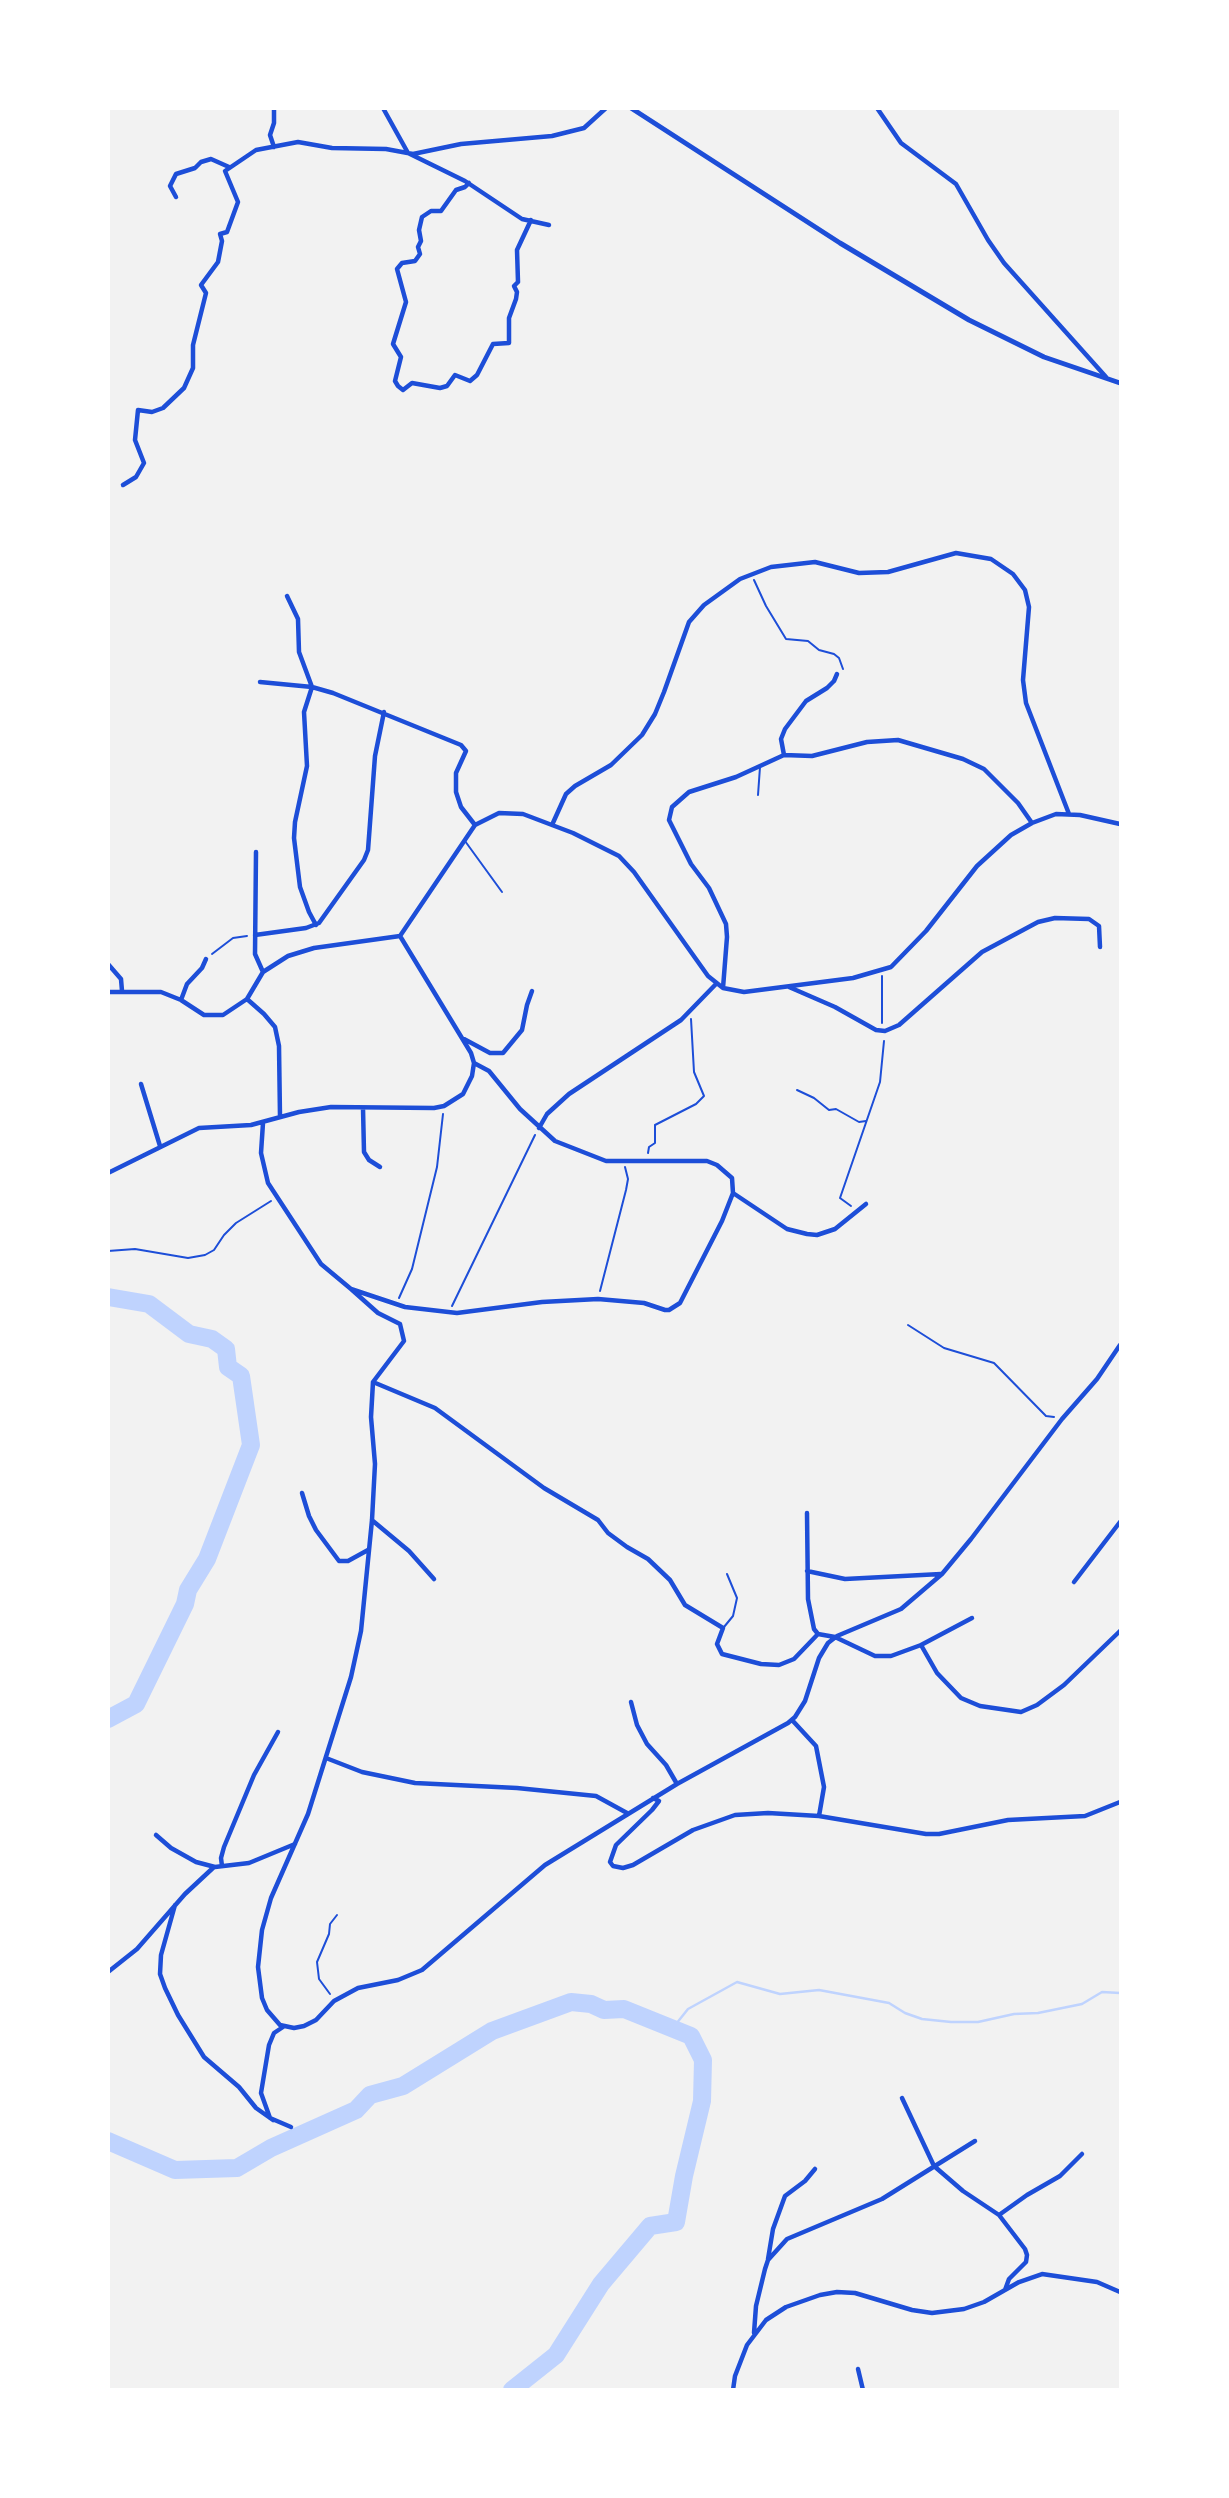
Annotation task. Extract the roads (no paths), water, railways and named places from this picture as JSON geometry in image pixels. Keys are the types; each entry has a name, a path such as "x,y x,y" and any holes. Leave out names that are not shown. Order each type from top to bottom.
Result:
{"street":[{"path":"274,108 274,124 270,135 274,147"},
{"path":"383,108 408,153 469,183 522,219 549,225"},
{"path":"123,485 136,477 144,463 135,440 138,411 152,412 163,408 184,388 192,368 193,345 206,293 201,285 218,262 222,241 219,234 227,232 238,202 225,171 256,150 303,142 332,148 386,149 418,153 461,144 575,132 584,128 606,108"},
{"path":"631,108 840,243 969,320 1044,357 1120,383"},
{"path":"877,108 901,143 956,184 1004,263 1109,381"},
{"path":"176,197 170,186 176,174 211,159 230,168"},
{"path":"469,183 456,190 441,211 431,211 422,216 419,230 421,241 418,247 420,254 415,261 401,263 397,269 406,302 393,344 401,357 396,381 403,390 412,383 440,388 447,386 455,375 470,381 477,375 493,344 509,343 509,318 516,299 514,286 518,282 517,250 531,220"},
{"path":"552,825 566,794 611,765 642,734 655,715 694,614 729,586 771,567 816,562 859,573 876,573 956,553 980,556 1003,566 1021,583 1028,599 1023,680 1026,703 1069,814"},
{"path":"286,596 298,619 299,652 312,687 303,712 307,766 294,838 300,887 316,925"},
{"path":"784,755 781,739 785,729 806,701 827,688 837,674"},
{"path":"260,682 312,687 384,712 464,747 465,754 456,773 456,792 465,813 475,825"},
{"path":"255,935 316,925 367,855 375,756 384,712"},
{"path":"723,988 726,924 709,888 691,864 670,826 669,814 672,807 689,792 736,777 784,755 812,756 867,742 898,740 976,764 991,773 1032,823"},
{"path":"108,992 161,992 181,1000 196,1012 210,1016 223,1015 247,999 263,972 278,961 303,951 400,936 475,825 499,813 523,814 610,849 626,862 708,976 723,988 744,992 853,978 882,971 900,960 988,855 1011,835 1032,823 1056,814 1069,814 1121,824"},
{"path":"256,852 254,954 263,972"},
{"path":"787,986 882,1032 899,1025 982,952 1038,922 1055,918 1089,919 1099,926 1100,947"},
{"path":"108,1173 199,1128 263,1123 331,1107 434,1108 463,1094 469,1085 474,1063 463,1038 400,936"},
{"path":"181,1000 187,984 202,968 206,959"},
{"path":"108,964 121,979 122,991"},
{"path":"539,1128 547,1114 569,1094 669,1029 691,1011 716,984"},
{"path":"463,1038 490,1053 503,1053 522,1030 532,991"},
{"path":"247,999 275,1027 280,1117"},
{"path":"351,1289 396,1305 467,1313 542,1302 598,1298 644,1303 669,1310 685,1296 722,1221 733,1193 732,1178 717,1165 707,1161 606,1161 555,1141 539,1128 489,1071 474,1063"},
{"path":"141,1084 160,1146"},
{"path":"363,1108 364,1152 369,1160 380,1167"},
{"path":"263,1123 262,1167 268,1183 321,1264 378,1313 400,1324 405,1336 402,1346 373,1382 371,1417 375,1464 372,1520 361,1632 347,1696 308,1814 266,1913 258,1967 261,1998 275,2021 284,2026 304,2026 316,2020 334,2001 358,1988 398,1980 422,1970 545,1865 653,1798 792,1720 805,1700 823,1650 835,1637 901,1609 942,1574 1121,1345"},
{"path":"733,1193 787,1229 807,1234 835,1229 866,1204"},
{"path":"373,1382 435,1408 544,1488 598,1521 612,1536 648,1559 665,1575 689,1608 723,1628 717,1644 722,1654 779,1665 794,1658 818,1634"},
{"path":"302,1493 316,1530 339,1561 348,1561 369,1549"},
{"path":"807,1513 810,1613 818,1634 835,1637 863,1651 883,1657 901,1654 972,1618"},
{"path":"372,1520 409,1551 434,1579"},
{"path":"1074,1582 1121,1522"},
{"path":"807,1571 845,1579 942,1574"},
{"path":"921,1645 937,1673 961,1698 980,1706 1021,1712 1037,1705 1064,1685 1121,1631"},
{"path":"631,1702 636,1725 677,1784"},
{"path":"792,1720 816,1746 824,1787 819,1816"},
{"path":"222,1866 224,1847 254,1775 278,1732"},
{"path":"326,1758 382,1777 415,1783 517,1788 596,1796 628,1813"},
{"path":"653,1798 659,1801 616,1845 610,1862 613,1866 623,1868 633,1865 693,1830 735,1815 768,1813 819,1816 939,1835 1008,1820 1085,1815 1121,1802"},
{"path":"156,1835 171,1848 196,1862 215,1867 249,1863 295,1844"},
{"path":"108,1972 137,1949 175,1905 215,1867"},
{"path":"175,1905 161,1952 160,1970 178,2015 204,2057 237,2085 256,2108 273,2120 291,2127"},
{"path":"273,2120 266,2112 261,2090 269,2045 274,2033 284,2026"},
{"path":"902,2098 934,2166 963,2191 999,2215 1018,2238 1027,2255 1026,2262 1009,2279 1005,2291"},
{"path":"768,2260 787,2239 883,2199 975,2141"},
{"path":"999,2215 1060,2176 1082,2154"},
{"path":"754,2334 756,2306 773,2229 785,2196 805,2181 815,2169"},
{"path":"733,2389 739,2365 754,2334 771,2316 786,2307 828,2293 855,2292 912,2310 932,2313 964,2309 984,2302 1042,2274 1097,2282 1121,2292"},
{"path":"858,2370 863,2389"}],"lane":[{"path":"758,795 760,766"},
{"path":"465,841 502,892"},
{"path":"723,1628 733,1616 737,1598 727,1574"}],"waterway":[{"path":"108,1297 149,1304 189,1334 212,1339 226,1349 228,1367 241,1376 251,1445 207,1559 188,1590 185,1604 136,1704 108,1719"},
{"path":"672,2029 688,2009 737,1982 780,1994 819,1990 889,2003 922,2019 951,2022 978,2022 1014,2014 1038,2013 1082,2004 1102,1992 1120,1993"},
{"path":"108,2141 175,2170 237,2168 271,2148 356,2110 370,2095 403,2086 492,2031 571,2002 591,2004 604,2010 624,2009 691,2036 703,2060 702,2101 676,2222 650,2226 601,2284 556,2355 512,2390"}]}
